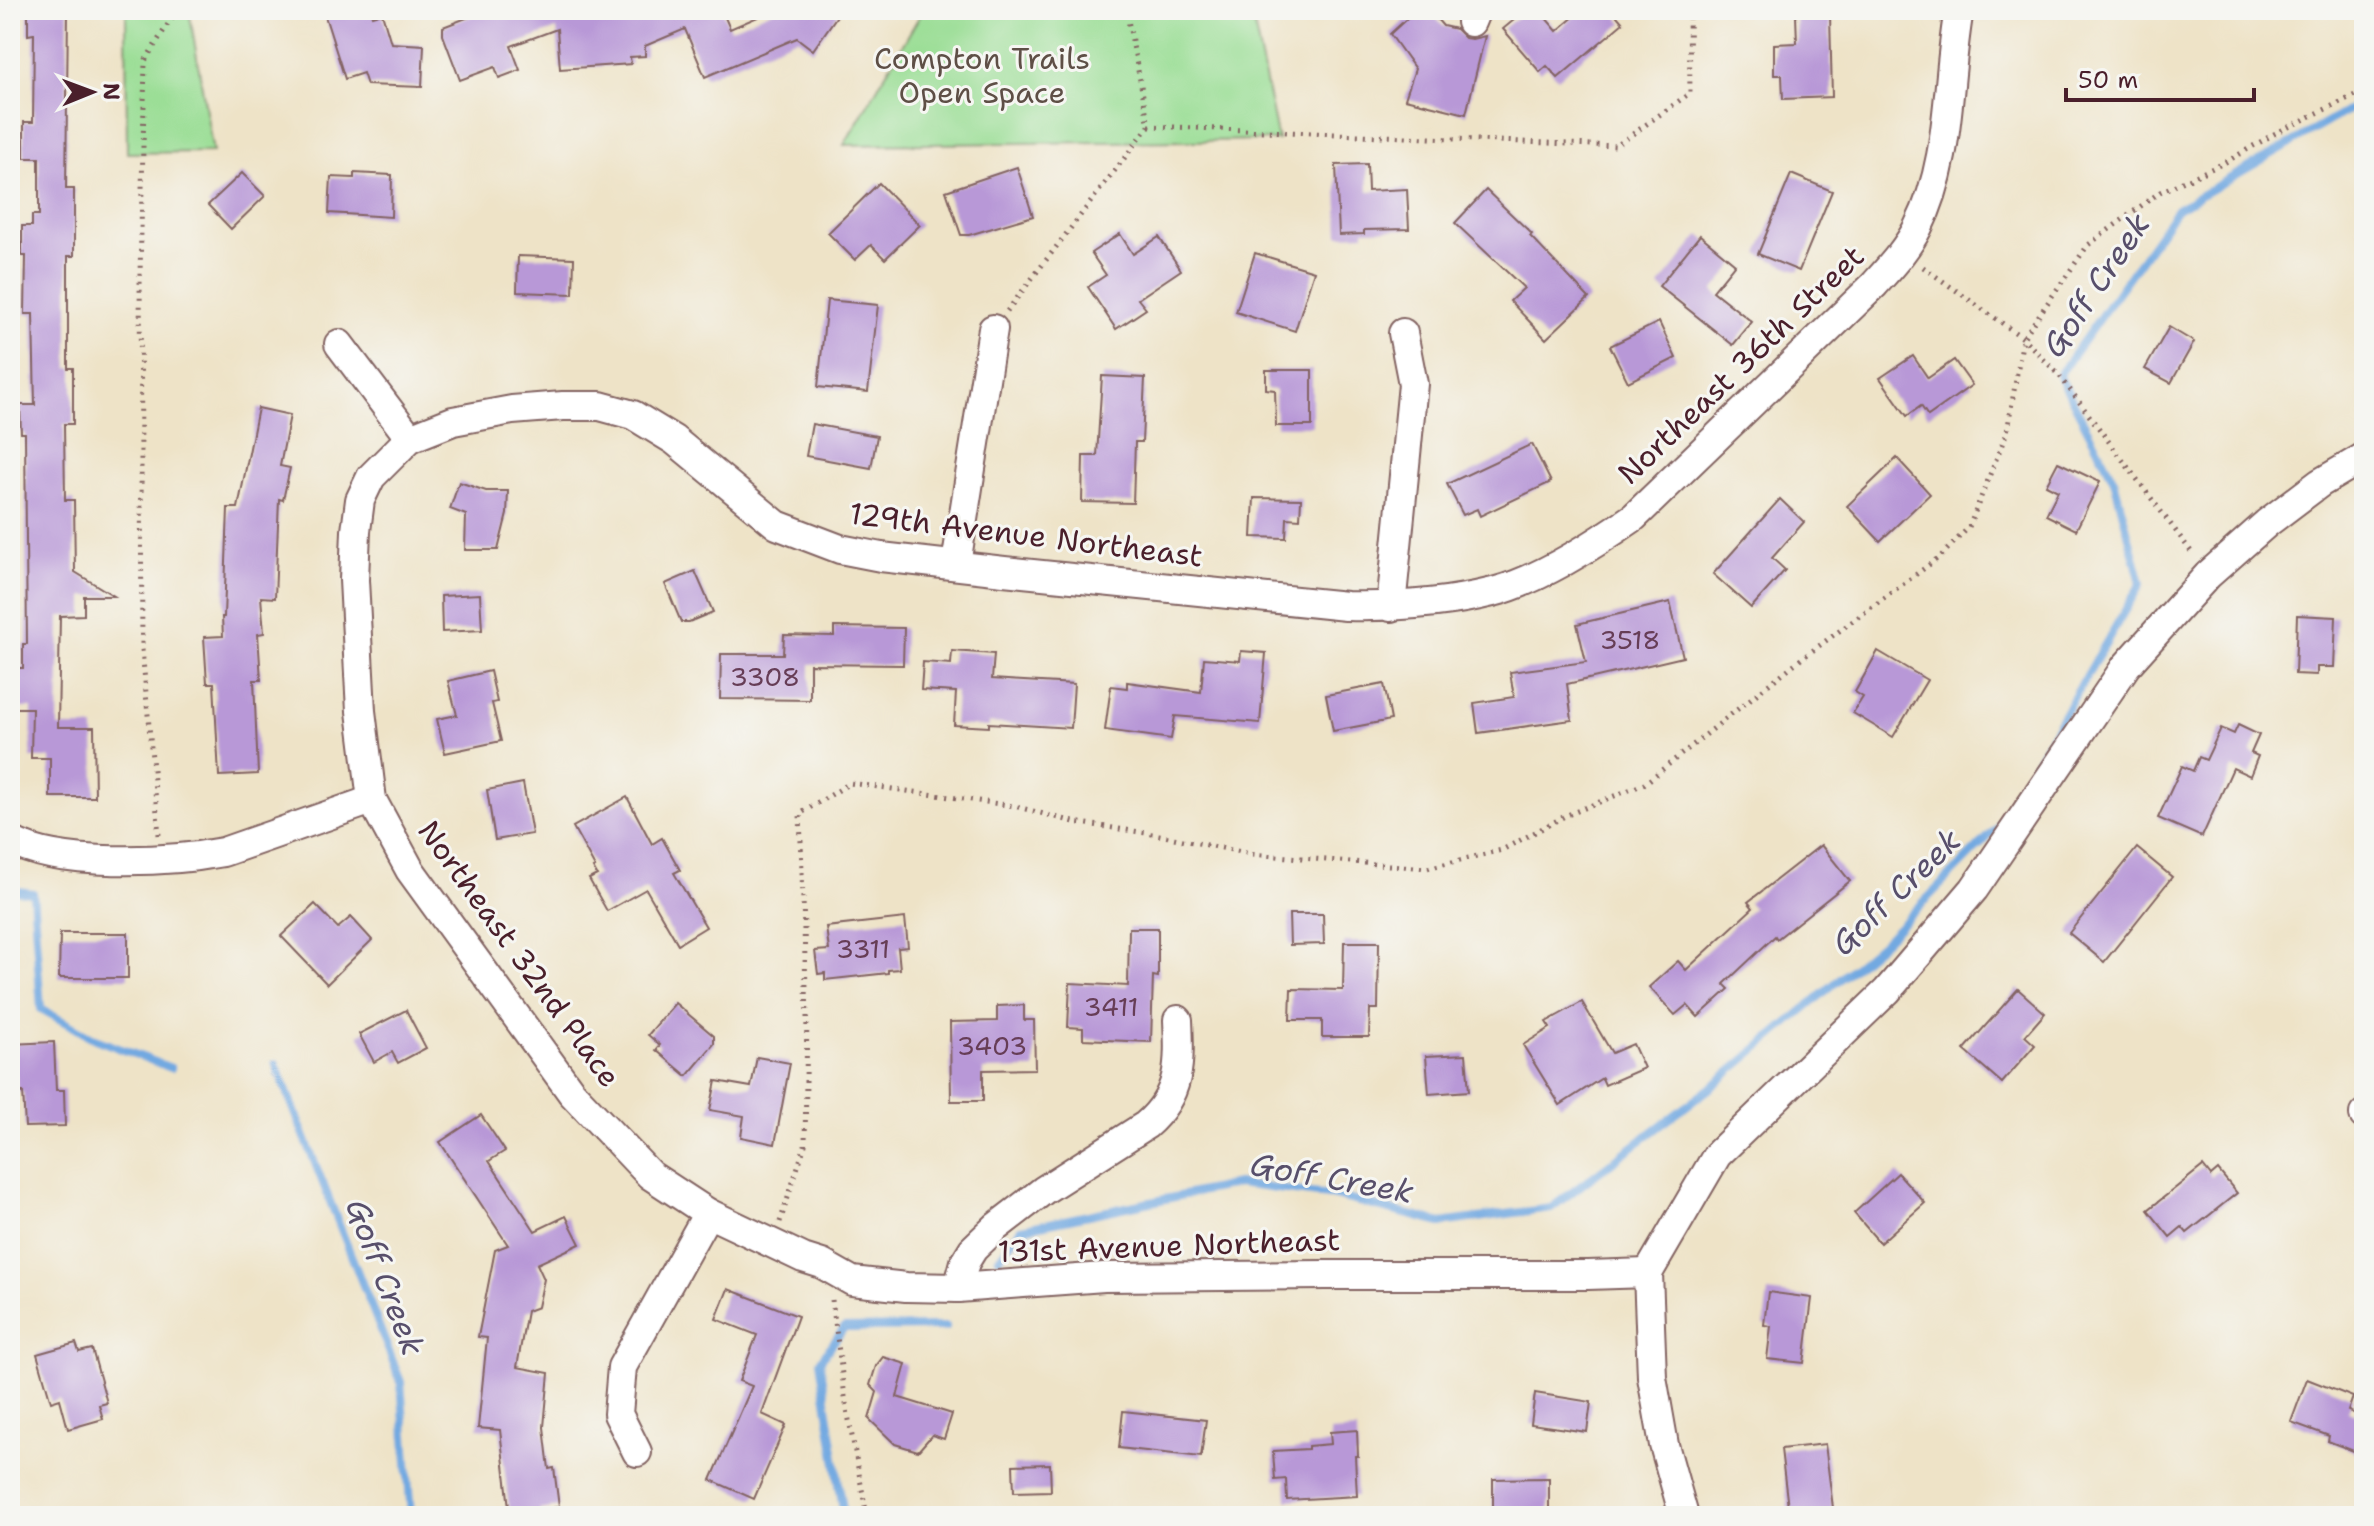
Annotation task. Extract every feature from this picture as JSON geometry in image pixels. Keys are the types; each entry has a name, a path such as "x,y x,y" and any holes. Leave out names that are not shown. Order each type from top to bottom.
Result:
{"street":[{"name":"Northeast 36th Street","path":"1391,607 1495,592 1545,571 1596,544 1634,517 1874,285 1902,253 1919,225 1937,179 1959,10"},
{"path":"956,564 993,329"},
{"path":"1391,607 1413,384 1403,333"},
{"path":"339,344 410,438"},
{"name":"129th Avenue Northeast","path":"410,438 453,421 512,410 600,406 633,415 674,440 777,525 840,549 881,557 1004,571 1346,606 1391,607"},
{"name":"Northeast 32nd Place","path":"410,438 371,477 360,500 356,531 354,580 361,711 372,800 410,870 572,1093 650,1175 708,1213"},
{"path":"1684,1516 1664,1445 1652,1377 1648,1273 1717,1155 1887,991 1964,900 2126,666 2208,575 2320,483 2364,457"},
{"path":"10,840 21,847 63,857 123,859 204,856 372,800"},
{"path":"958,1288 965,1262 973,1249 996,1227 1044,1190 1146,1125 1161,1112 1173,1088 1180,1059 1178,1020"},
{"path":"637,1452 618,1414 622,1367 708,1213"},
{"name":"131st Avenue Northeast","path":"708,1213 822,1264 852,1281 906,1287 958,1288 1104,1277 1648,1273"}],"path":[{"path":"159,840 142,649 140,274 145,61 173,13 241,10"},
{"path":"993,329 1149,126 1126,10"},
{"path":"1149,126 1616,146 1690,93 1689,10"},
{"path":"771,1243 786,1208 805,1145 807,1016 800,814 850,783 1014,806 1074,822 1251,854 1427,868 1502,850 1565,816 1644,784 1805,656 1941,556 1969,527 2007,432 2023,338 2088,245 2160,192 2224,163 2274,134 2357,94 2364,86"},
{"path":"1902,253 2023,338 2059,375 2208,575"},
{"path":"822,1264 831,1292 842,1376 867,1516"}],"green space":[{"path":"126,10 189,10 213,152 127,153"},
{"name":"Compton Trails Open Space","path":"923,10 1251,10 1278,140 844,145"}],"building":[{"path":"28,10 68,10 66,189 74,189 74,256 68,256 68,368 73,368 73,424 64,424 65,500 74,500 75,572 114,596 84,596 84,615 60,616 58,727 94,727 95,797 50,797 50,758 31,758 32,708 10,708 10,682 16,682 17,668 23,668 23,644 27,644 25,433 21,433 20,405 35,405 33,314 25,314 26,256 22,256 22,226 32,226 32,215 39,215 39,158 24,158 24,122 33,122 34,34 28,35"},
{"path":"343,10 370,10 372,16 382,13 391,43 424,45 422,87 367,85 363,73 345,79 325,16"},
{"path":"487,10 600,10 591,15 591,20 663,15 660,10 730,10 723,13 730,29 774,10 841,10 813,50 797,38 705,77 685,29 645,46 645,56 630,57 631,64 560,69 557,29 511,46 520,70 499,78 495,67 460,80 443,35 443,27"},
{"path":"1416,10 1429,10 1443,26 1456,29 1465,38 1485,36 1466,114 1405,99 1415,69 1390,34"},
{"path":"1526,10 1539,10 1557,31 1582,10 1612,10 1623,23 1558,78 1547,66 1540,72 1503,29"},
{"path":"1830,14 1832,97 1783,99 1782,75 1774,75 1774,44 1797,43 1796,15"},
{"path":"1367,164 1368,191 1407,189 1409,229 1364,230 1364,234 1339,235 1336,165"},
{"path":"1017,167 1033,216 961,235 946,191"},
{"path":"242,173 265,196 231,229 208,205"},
{"path":"354,173 392,175 391,217 329,213 331,177 354,178"},
{"path":"1791,174 1832,191 1799,271 1758,254"},
{"path":"879,183 920,225 885,259 871,245 855,260 828,233"},
{"path":"1486,190 1532,234 1530,236 1589,298 1546,339 1510,301 1524,288 1455,223"},
{"path":"1120,234 1133,254 1159,237 1181,270 1138,299 1146,309 1116,329 1088,287 1106,275 1091,253"},
{"path":"1700,235 1735,264 1713,291 1752,322 1733,345 1659,286"},
{"path":"1255,253 1314,271 1295,331 1236,312"},
{"path":"518,256 574,258 573,294 517,292"},
{"path":"827,300 878,305 868,392 818,387"},
{"path":"1659,322 1676,358 1628,382 1610,346"},
{"path":"2169,327 2194,342 2171,383 2145,369"},
{"path":"1913,356 1928,378 1954,360 1972,385 1928,416 1921,406 1907,416 1880,378"},
{"path":"1266,370 1312,370 1312,426 1276,426 1275,390 1266,389"},
{"path":"1102,376 1145,378 1142,442 1135,442 1133,503 1082,502 1083,456 1097,456"},
{"path":"258,408 290,415 280,466 290,468 283,500 279,499 275,598 261,597 264,633 258,634 261,680 254,680 258,774 219,776 214,683 207,683 204,637 223,636 228,508 238,508"},
{"path":"812,424 877,436 871,468 806,456"},
{"path":"1532,444 1551,482 1480,516 1477,509 1463,515 1447,484"},
{"path":"1897,458 1930,494 1880,541 1847,506"},
{"path":"2058,462 2100,482 2076,530 2046,515 2058,491 2046,485"},
{"path":"459,482 486,491 508,491 507,514 498,550 465,550 466,515 450,509"},
{"path":"1254,498 1301,499 1300,519 1287,518 1286,538 1252,537"},
{"path":"1780,499 1804,522 1772,558 1785,570 1751,608 1713,574"},
{"path":"695,571 713,612 681,622 665,584"},
{"path":"480,594 482,630 442,632 441,596"},
{"path":"1670,602 1683,657 1567,684 1572,720 1478,733 1474,703 1514,697 1510,672 1586,662 1577,624"},
{"path":"2297,615 2336,617 2334,667 2317,667 2317,675 2295,674"},
{"path":"834,627 904,628 903,665 810,664 810,700 720,699 721,654 783,654 784,635 834,636"},
{"path":"952,651 994,654 992,679 1074,684 1071,728 989,723 989,727 954,725 956,692 921,690 923,662 951,664"},
{"path":"1241,651 1266,653 1260,723 1175,716 1171,739 1105,730 1111,686 1127,688 1127,682 1201,692 1204,658 1240,661"},
{"path":"1878,651 1927,680 1893,737 1853,713 1863,697 1855,692"},
{"path":"490,671 497,702 492,703 501,741 445,753 437,719 457,715 448,681"},
{"path":"1384,684 1391,720 1333,731 1326,695"},
{"path":"2238,725 2259,735 2251,753 2258,756 2250,776 2233,768 2202,837 2158,818 2182,766 2193,771 2199,757 2206,760 2221,728 2234,734"},
{"path":"523,783 532,834 495,840 487,790"},
{"path":"627,797 652,844 662,838 680,870 674,873 706,927 678,944 646,889 607,911 589,879 597,875 595,867 573,827"},
{"path":"1821,845 1850,881 1777,939 1775,936 1724,984 1729,989 1698,1017 1687,1005 1675,1015 1649,987 1678,961 1686,970 1753,908 1748,902"},
{"path":"2137,848 2172,877 2104,962 2069,933"},
{"path":"315,904 338,928 351,917 372,940 327,984 281,936"},
{"path":"1289,914 1323,914 1324,944 1290,945"},
{"path":"905,918 908,947 898,948 900,969 825,980 825,973 818,974 815,951 829,950 826,927"},
{"path":"1129,928 1158,928 1158,977 1153,976 1151,1042 1083,1039 1083,1028 1068,1027 1070,983 1128,986"},
{"path":"60,933 128,933 128,978 59,978"},
{"path":"1344,942 1379,942 1378,1009 1370,1009 1369,1037 1322,1037 1322,1020 1290,1020 1291,989 1343,990"},
{"path":"2018,989 2045,1013 2025,1036 2035,1045 2002,1083 1964,1050"},
{"path":"1582,1002 1612,1053 1633,1044 1644,1068 1605,1085 1602,1078 1560,1105 1523,1045 1550,1028 1546,1022"},
{"path":"675,1003 714,1036 714,1044 687,1076 656,1050 660,1045 648,1035"},
{"path":"1024,1005 1024,1020 1034,1020 1035,1069 983,1070 983,1101 951,1101 950,1022 997,1021 997,1006"},
{"path":"406,1010 426,1048 398,1063 392,1052 374,1062 359,1034"},
{"path":"54,1042 56,1090 64,1090 65,1126 25,1127 23,1092 17,1092 16,1074 10,1074 10,1044"},
{"path":"1466,1054 1469,1091 1429,1094 1426,1056"},
{"path":"757,1057 790,1063 775,1144 741,1137 744,1116 710,1110 716,1081 751,1087"},
{"path":"481,1115 505,1151 489,1161 535,1231 566,1216 580,1244 537,1264 544,1279 538,1307 527,1311 517,1367 549,1373 544,1427 549,1469 554,1468 559,1507 539,1510 540,1516 510,1516 500,1430 478,1428 487,1338 478,1337 495,1250 508,1245 440,1142"},
{"path":"2203,1166 2211,1176 2218,1170 2237,1193 2187,1233 2182,1227 2170,1237 2148,1210"},
{"path":"1898,1173 1925,1203 1880,1243 1854,1213"},
{"path":"728,1289 798,1316 762,1414 786,1425 754,1499 711,1480 752,1386 739,1381 757,1335 716,1319"},
{"path":"1768,1292 1812,1298 1804,1363 1767,1359 1771,1326 1764,1325"},
{"path":"76,1343 79,1352 92,1349 107,1403 99,1405 103,1419 68,1429 60,1399 51,1402 37,1354"},
{"path":"883,1357 906,1364 897,1397 952,1414 944,1439 932,1435 918,1451 895,1444 869,1419 877,1392 870,1385 876,1366"},
{"path":"2307,1379 2353,1397 2348,1411 2364,1417 2364,1455 2328,1441 2329,1436 2291,1422"},
{"path":"1535,1393 1591,1402 1587,1432 1531,1424"},
{"path":"1123,1411 1206,1420 1201,1457 1119,1448"},
{"path":"1357,1430 1357,1496 1287,1500 1286,1479 1275,1480 1273,1451 1331,1444 1330,1432"},
{"path":"1825,1444 1834,1516 1789,1516 1781,1449"},
{"path":"1050,1464 1051,1491 1014,1492 1013,1465"},
{"path":"1549,1478 1549,1516 1493,1516 1493,1479"}],"waterway":[{"name":"Goff Creek","path":"999,1258 1021,1229 1237,1184 1335,1196 1441,1223 1551,1208 1713,1086 1885,941 1998,827 2141,583 2114,480 2059,375 2177,209 2364,101"},
{"name":"Goff Creek","path":"10,890 33,893 41,1009 95,1039 171,1068"},
{"name":"Goff Creek","path":"276,1064 401,1382 411,1516"},
{"name":"Goff Creek","path":"844,1516 820,1361 844,1328 946,1327"}]}
